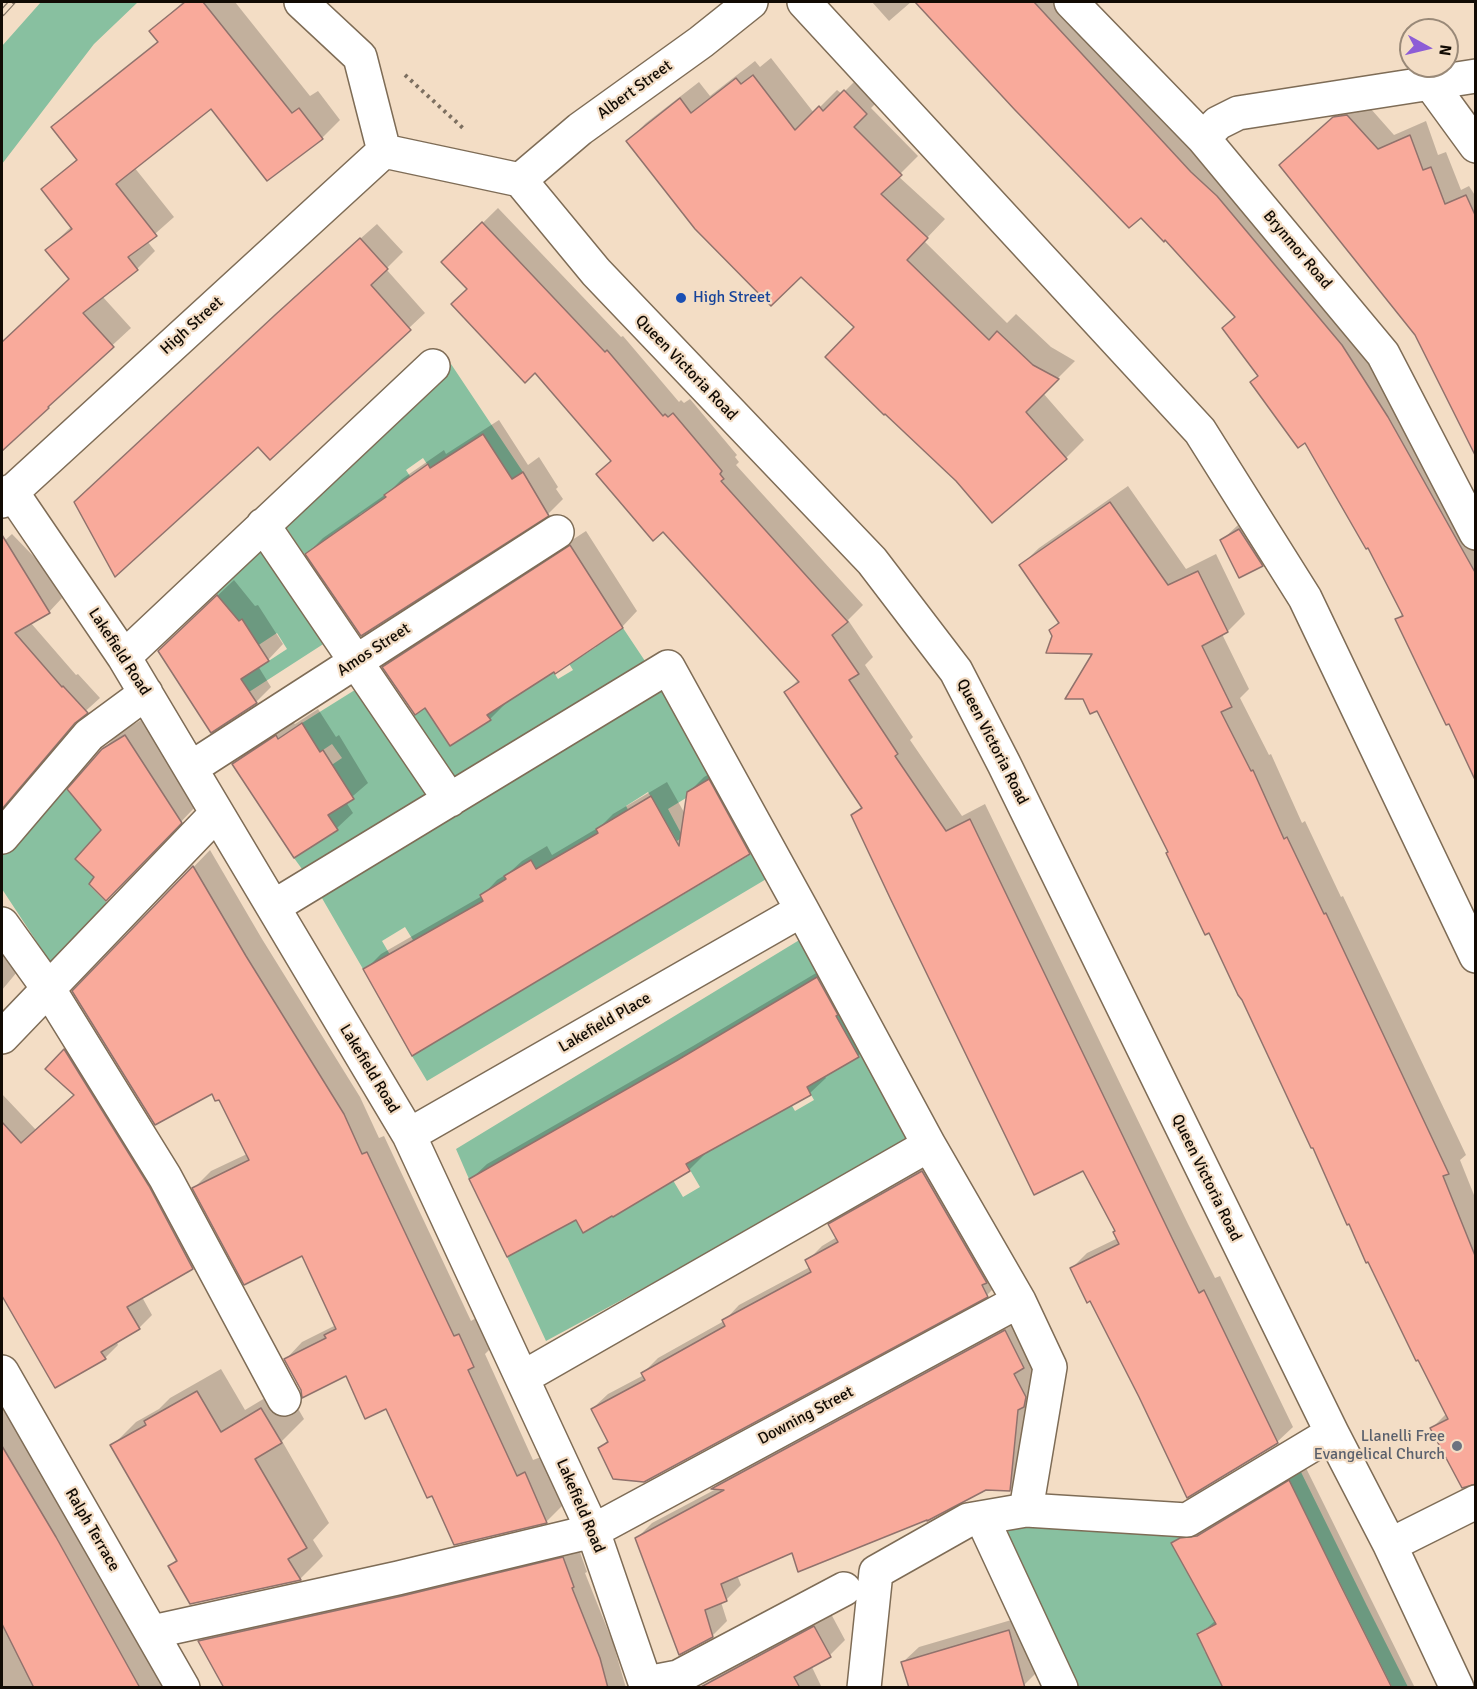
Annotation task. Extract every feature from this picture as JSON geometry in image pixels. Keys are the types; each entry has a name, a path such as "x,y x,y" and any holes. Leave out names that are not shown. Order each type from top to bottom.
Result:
{"street":[{"path":"301,2 360,57 384,151 520,180"},
{"name":"Albert Street","path":"520,180 580,129 701,42 751,2"},
{"path":"804,2 1200,431 1305,598 1476,956"},
{"name":"Brynmor Road","path":"1071,2 1203,138 1383,354 1476,533"},
{"path":"1203,138 1218,123 1238,113 1476,76"},
{"path":"1430,83 1476,146"},
{"name":"High Street","path":"6,496 384,151"},
{"name":"Queen Victoria Road","path":"520,180 596,272 872,561 956,671 1004,764 1332,1433 1390,1545 1457,1688"},
{"path":"124,657 433,366"},
{"name":"Lakefield Road","path":"6,496 124,657 409,1135 592,1531 647,1685"},
{"path":"263,525 450,800"},
{"name":"Amos Street","path":"191,768 557,532"},
{"path":"273,907 668,668 929,1145 1020,1301 1050,1367 1026,1510"},
{"path":"2,837 89,735 146,693"},
{"path":"2,1037 217,813"},
{"name":"Lakefield Place","path":"409,1135 802,910"},
{"path":"2,924 48,988 165,1177 284,1400"},
{"path":"522,1378 929,1145"},
{"name":"Downing Street","path":"152,1632 398,1578 592,1531 1020,1301"},
{"name":"Ralph Terrace","path":"2,1372 183,1688"},
{"path":"864,1688 876,1572 968,1520 1026,1510 1187,1521 1332,1433"},
{"path":"1390,1545 1476,1502"},
{"path":"982,1518 1061,1688"},
{"path":"647,1685 678,1677 844,1589"}],"path":[{"path":"360,57 405,75 469,133"}],"green space":[{"path":"41,2 138,2 94,44 2,164 2,46"},
{"path":"451,364 523,472 512,479 482,434 466,445 459,512 423,458 406,470 440,522 384,495 414,539 404,546 376,504 359,515 387,556 350,522 333,534 359,574 323,542 304,554 281,520"},
{"path":"262,539 328,641 249,692 241,679 287,649 277,633 228,665 201,625 226,606 210,586"},
{"path":"568,604 607,638 623,628 645,661 453,779 411,717 425,708 450,746 490,721 464,679 499,707 515,697 529,634 558,679 573,670 543,623 555,615 582,656 596,647"},
{"path":"358,688 427,794 302,869 294,858 338,830 328,815 354,799 306,782 342,758 332,744 296,768 302,723"},
{"path":"665,688 716,775 690,791 703,829 686,798 668,809 683,837 677,841 648,792 626,806 655,855 596,829 621,875 560,910 531,860 534,927 500,883 480,895 507,941 438,981 405,927 382,941 413,994 385,957 363,969 319,893"},
{"path":"63,785 101,830 94,877 89,885 110,906 52,965 2,889 2,856"},
{"path":"758,850 773,875 427,1081 412,1056"},
{"path":"801,939 823,974 469,1179 456,1149"},
{"path":"844,1012 915,1141 546,1341 507,1257 528,1245 556,1188 583,1232 585,1170 613,1217 632,1206 649,1140 683,1197 700,1187 667,1131 774,1075 795,1111 814,1100 793,1063 836,1016"},
{"path":"1300,1470 1408,1687 1392,1687 1287,1477"},
{"path":"998,1524 1190,1532 1171,1543 1265,1599 1197,1633 1205,1652 1239,1687 1079,1687"}],"building":[{"path":"185,2 203,2 292,113 299,108 323,139 267,181 211,109 116,184 157,236 128,257 138,270 83,313 114,347 2,451 2,342 69,279 45,250 72,229 41,189 77,160 51,127 158,42 149,31"},
{"path":"915,2 1034,2 1191,172 1217,196 1342,345 1388,417 1476,574 1476,782 1395,619 1403,616 1368,548 1366,549 1305,443 1298,448 1250,382 1258,376 1222,328 1235,317 1165,240 1164,242 1141,218 1129,228"},
{"path":"753,75 795,130 819,106 823,111 844,90 867,114 854,127 902,175 881,194 928,238 907,260 989,340 997,331 1033,365 1059,379 1026,412 1067,459 992,523 956,481 825,357 854,327 801,277 771,306 695,229 626,141 680,98 691,113 736,78 741,84"},
{"path":"1347,115 1378,149 1410,135 1423,170 1431,167 1445,204 1466,195 1476,217 1476,457 1415,335 1279,165 1333,117"},
{"path":"482,222 605,352 607,350 663,416 665,414 668,417 673,413 722,471 720,474 724,479 721,481 848,622 832,635 859,674 849,680 898,754 895,756 946,831 970,819 1199,1293 1204,1290 1278,1443 1187,1498 1139,1397 1090,1301 1087,1303 1070,1268 1119,1244 1113,1232 1115,1231 1083,1171 1034,1195 851,815 862,808 784,692 799,682 663,532 653,541 596,474 611,461 535,373 525,383 451,304 467,289 441,262"},
{"path":"360,238 388,269 371,285 411,330 270,460 258,447 115,577 74,502"},
{"path":"483,434 512,479 523,472 549,516 361,636 305,554 386,497 384,495 428,464 430,468"},
{"path":"1110,502 1168,585 1198,571 1228,632 1202,646 1232,707 1221,712 1251,771 1253,770 1284,839 1287,837 1324,914 1326,913 1449,1174 1443,1176 1476,1258 1476,1484 1462,1488 1430,1428 1448,1419 1418,1360 1416,1361 1368,1262 1366,1263 1349,1224 1347,1225 1242,1000 1209,933 1205,935 1166,853 1168,852 1097,711 1090,714 1083,699 1065,699 1092,654 1046,653 1052,636 1049,630 1059,623 1019,565"},
{"path":"1239,529 1263,566 1239,578 1220,540"},
{"path":"2,535 50,613 15,633 88,713 75,723 2,809"},
{"path":"570,545 623,628 555,674 554,672 487,715 491,720 450,746 425,708 415,715 382,667"},
{"path":"217,595 239,621 242,619 269,661 241,679 257,703 211,733 158,651"},
{"path":"302,723 320,752 323,750 354,799 328,815 338,830 294,858 232,764 276,735 278,739"},
{"path":"125,735 182,823 106,901 89,884 94,877 75,859 101,830 67,789 102,749"},
{"path":"709,779 750,854 412,1056 363,969 483,901 480,895 506,879 504,876 531,860 536,869 598,833 596,829 651,796 679,846 687,792"},
{"path":"193,866 344,1114 362,1154 367,1152 454,1336 459,1334 474,1367 468,1370 517,1476 525,1472 547,1523 454,1545 432,1496 427,1498 386,1409 365,1419 346,1376 302,1398 301,1390 284,1359 326,1338 324,1335 336,1329 302,1256 244,1285 192,1188 249,1160 219,1100 215,1101 212,1094 155,1125 72,991"},
{"path":"817,977 859,1057 807,1087 811,1095 686,1164 690,1171 613,1217 583,1233 576,1220 507,1257 469,1179 676,1061"},
{"path":"64,1049 149,1186 193,1269 127,1307 140,1329 101,1352 106,1359 55,1388 2,1296 2,1122 21,1143 74,1095 45,1069"},
{"path":"922,1171 987,1283 982,1285 988,1297 644,1482 613,1479 598,1448 608,1442 591,1409 645,1380 641,1373 725,1326 722,1320 811,1272 805,1260 838,1242 828,1224"},
{"path":"1005,1330 1024,1368 1014,1374 1026,1397 1024,1407 1018,1410 1010,1491 986,1490 927,1521 798,1572 792,1553 721,1584 727,1601 705,1610 713,1637 679,1655 635,1538 724,1490 711,1489"},
{"path":"197,1391 221,1432 261,1408 282,1443 255,1459 307,1548 288,1559 301,1580 190,1604 168,1566 177,1561 110,1445 146,1425 144,1421"},
{"path":"2,1446 56,1537 140,1688 34,1688 2,1624"},
{"path":"1289,1480 1392,1688 1223,1688 1197,1634 1216,1624 1171,1543 1180,1538 1197,1536"},
{"path":"563,1557 574,1587 572,1588 600,1658 608,1688 224,1688 198,1641 402,1596"},
{"path":"814,1626 831,1657 794,1677 800,1688 699,1688"},
{"path":"1009,1630 1025,1688 909,1688 901,1662"}],"railway":[{"path":"2,13 12,2"}],"place":[{"name":"High Street","path":"681,298"},
{"name":"Llanelli Free Evangelical Church","path":"1457,1446"}]}
